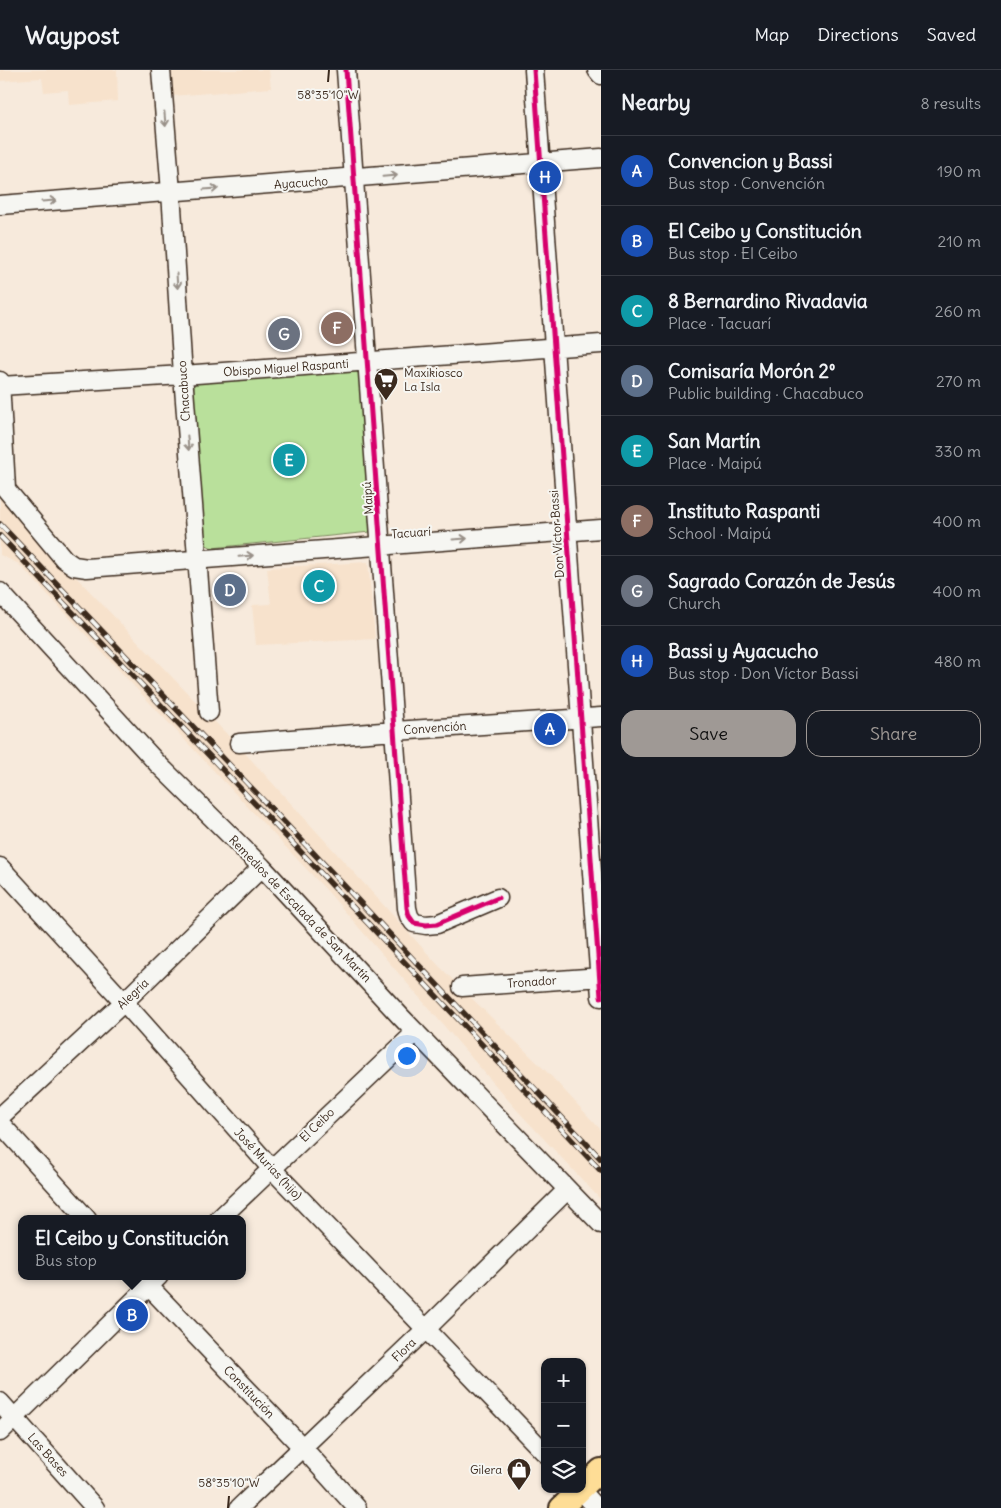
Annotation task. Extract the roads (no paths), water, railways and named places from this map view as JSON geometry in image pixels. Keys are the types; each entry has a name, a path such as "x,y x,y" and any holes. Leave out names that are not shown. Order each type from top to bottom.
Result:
{"main road":[{"path":"586,1484 601,1470"},
{"path":"561,1508 577,1493"}],"street":[{"name":"Chacabuco","path":"161,70 209,712"},
{"name":"Maipú","path":"346,70 407,908 414,923 437,924 498,898"},
{"name":"Don Víctor Bassi","path":"534,70 601,997"},
{"path":"597,70 601,74"},
{"name":"Ayacucho","path":"0,205 601,158"},
{"name":"Obispo Miguel Raspanti","path":"0,386 183,375 601,344"},
{"path":"0,381 3,485"},
{"name":"Tacuarí","path":"3,485 64,559 74,566 86,568 601,529"},
{"name":"Remedios de Escalada de San Martín","path":"0,592 157,764 262,868 416,1032 601,1224"},
{"name":"Convención","path":"239,743 395,730 601,717"},
{"name":"José Murias (hijo)","path":"0,867 124,1002 272,1169 541,1449"},
{"name":"Alegría","path":"0,1117 124,1002 262,868"},
{"name":"Tronador","path":"462,987 600,977"},
{"name":"El Ceibo","path":"223,1215 416,1032"},
{"path":"0,1123 83,1215"},
{"name":"Flora","path":"238,1508 303,1448 567,1190"},
{"path":"0,1432 149,1280"},
{"name":"Constitución","path":"149,1280 357,1508"},
{"name":"Las Bases","path":"0,1402 96,1508"},
{"path":"584,1493 597,1508"}],"railway":[{"path":"0,524 305,844 601,1159"},
{"path":"0,536 601,1171"}],"place":[{"name":"Bassi y Ayacucho","path":"545,177"},
{"name":"Instituto Raspanti","path":"337,328"},
{"name":"Sagrado Corazón de Jesús","path":"284,334"},
{"name":"Maxikiosco La Isla","path":"386,401"},
{"name":"San Martín","path":"289,460"},
{"name":"8 Bernardino Rivadavia","path":"319,586"},
{"name":"Comisaría Morón 2°","path":"230,590"},
{"name":"Convencion y Bassi","path":"550,729"},
{"name":"El Ceibo y Constitución","path":"132,1315"},
{"name":"Gilera","path":"519,1491"}]}
